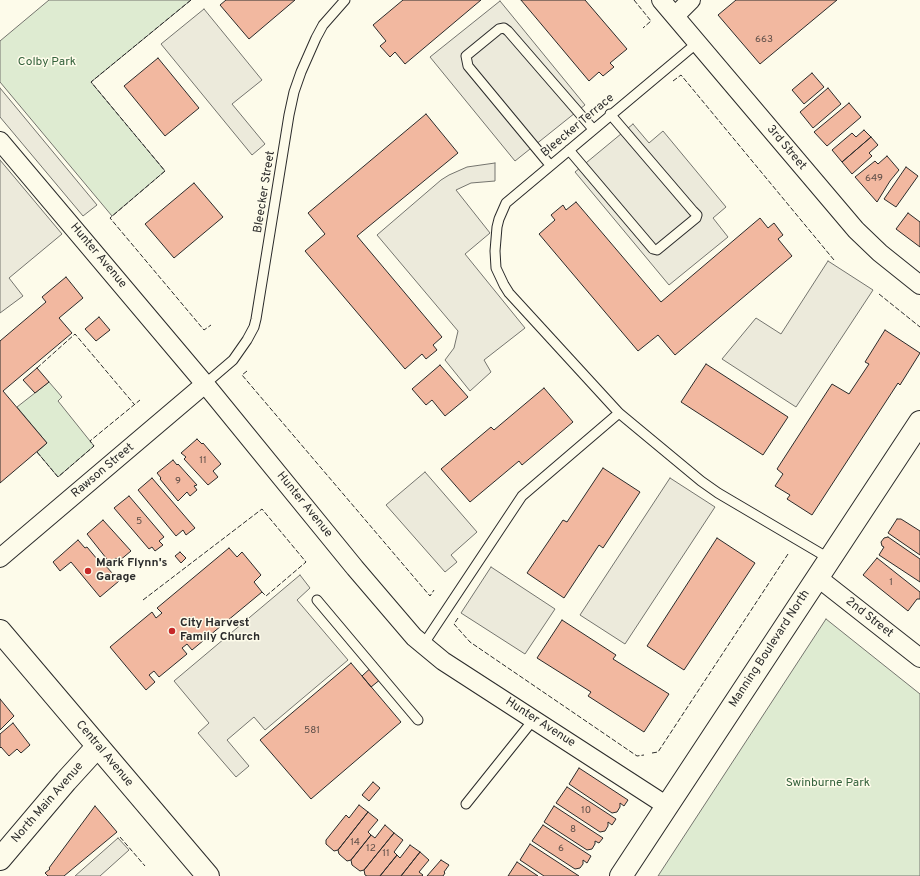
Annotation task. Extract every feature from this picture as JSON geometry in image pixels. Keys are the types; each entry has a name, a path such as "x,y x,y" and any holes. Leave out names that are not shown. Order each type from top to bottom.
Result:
{"street":[{"name":"3rd Street","path":"661,0 856,230 880,254 920,285"},
{"path":"675,16 691,0"},
{"name":"Hunter Avenue","path":"0,141 205,384 355,568 414,637 443,661 667,806"},
{"name":"Rawson Street","path":"0,558 205,384"},
{"name":"Manning Boulevard North","path":"621,876 920,422"},
{"name":"2nd Street","path":"818,577 920,658"},
{"name":"Central Avenue","path":"3,641 97,746 208,876"},
{"name":"North Main Avenue","path":"0,859 97,746"}],"lane":[{"name":"Bleecker Street","path":"205,384 233,360 254,327 258,311 294,92 301,72 323,25 345,0"},
{"path":"550,165 468,66 466,56 499,29 504,28 593,129"},
{"name":"Bleecker Terrace","path":"697,43 610,114 506,203 499,219 495,242 496,268 509,292 620,413 701,482 830,559"},
{"path":"569,150 653,250 657,250 696,218 697,215 610,114"},
{"path":"423,645 522,496 620,413"},
{"path":"317,600 418,720"},
{"path":"466,804 534,719"}],"green space":[{"name":"Colby Park","path":"49,0 191,0 91,82 165,171 112,216 0,82 0,41"},
{"path":"49,382 62,397 58,401 94,446 58,477 37,452 47,443 17,407"},
{"name":"Swinburne Park","path":"826,619 920,694 920,876 658,876"}],"shaded area":[{"path":"500,1 585,105 515,161 430,57"},
{"path":"204,9 262,80 232,104 265,144 252,155 161,44"},
{"path":"0,88 97,205 83,216 0,117"},
{"path":"633,124 649,143 663,131 726,207 713,218 728,237 669,285 575,172"},
{"path":"0,160 62,234 9,278 23,296 0,313"},
{"path":"495,163 495,181 471,183 456,190 490,233 465,254 525,328 484,360 491,372 470,391 445,360 454,348 458,331 377,235 441,180 449,175 467,167"},
{"path":"828,261 873,290 796,407 722,359 756,318 781,334"},
{"path":"425,472 477,532 451,555 457,562 445,572 386,505"},
{"path":"670,478 715,507 625,644 580,615"},
{"path":"491,567 555,609 525,654 461,613"},
{"path":"300,575 310,588 297,600 348,660 265,730 254,717 227,740 249,766 236,777 198,733 209,723 174,681"},
{"path":"118,838 129,850 100,876 75,876"}],"building":[{"path":"226,0 295,0 249,39 220,5"},
{"path":"403,0 481,0 405,64 395,52 390,57 380,46 386,41 373,25"},
{"path":"521,0 585,0 627,49 610,63 614,67 603,76 599,72 589,81"},
{"path":"736,0 837,0 760,64 718,15"},
{"path":"158,58 199,108 165,136 124,86"},
{"path":"812,73 824,87 804,104 792,90"},
{"path":"828,88 841,104 813,128 800,112"},
{"path":"849,103 861,117 827,146 814,132"},
{"path":"426,114 458,153 357,236 442,337 433,345 437,350 426,359 422,354 405,369 305,251 325,234 308,213"},
{"path":"864,130 871,137 842,162 832,150 852,133 856,137"},
{"path":"871,137 878,145 869,153 872,156 852,174 842,162"},
{"path":"887,156 899,170 877,202 855,177 875,161 878,164"},
{"path":"906,167 918,176 896,207 884,199"},
{"path":"194,183 223,217 174,258 145,224"},
{"path":"576,202 661,302 760,218 768,228 774,223 783,235 778,239 792,256 675,355 658,335 638,351 539,234 555,220 551,215 563,205 566,210"},
{"path":"908,213 920,222 920,247 896,229"},
{"path":"66,277 83,298 59,318 72,333 3,391 47,443 0,483 0,341 46,302 42,297"},
{"path":"99,317 110,330 96,341 85,329"},
{"path":"885,330 920,353 900,385 898,383 812,515 787,499 790,495 775,486 783,474 777,469 832,384 849,394 869,364 865,362"},
{"path":"706,364 788,417 763,455 681,402"},
{"path":"440,365 468,397 445,416 432,400 426,405 412,389"},
{"path":"37,368 49,382 35,393 23,380"},
{"path":"544,388 573,422 522,465 519,461 470,502 441,469 491,427 494,430"},
{"path":"197,439 202,444 203,443 221,464 213,471 218,477 208,485 184,459 186,457 181,453"},
{"path":"173,460 197,485 194,486 197,490 190,496 187,492 178,501 157,473"},
{"path":"603,468 640,492 603,548 599,545 564,598 527,573 563,520 567,522"},
{"path":"152,478 195,528 186,535 183,530 176,536 138,490"},
{"path":"129,496 164,537 159,541 163,545 155,551 152,547 149,549 114,508"},
{"path":"897,519 901,519 920,531 920,555 888,533"},
{"path":"103,520 131,551 119,561 116,558 110,563 87,534"},
{"path":"888,537 920,559 920,582 879,555 884,547 882,546 881,542 884,538"},
{"path":"717,538 755,563 684,670 647,646"},
{"path":"78,540 85,548 87,547 97,559 99,558 119,581 100,597 71,562 60,571 53,562"},
{"name":"City Harvest Family Church","path":"229,548 237,557 242,552 261,575 254,582 262,592 192,650 187,644 182,648 187,654 159,677 154,671 149,675 155,682 146,690 110,647 152,612 156,618 162,613 157,608"},
{"path":"180,552 186,558 181,563 175,556"},
{"path":"877,558 920,592 920,599 917,599 908,611 863,575"},
{"path":"562,620 616,655 613,659 669,694 644,732 588,696 591,692 537,658"},
{"path":"351,663 401,722 311,799 260,740"},
{"path":"376,663 386,675 371,687 362,676"},
{"path":"0,699 14,716 0,730"},
{"path":"13,723 30,745 21,753 17,749 9,756 1,747 0,748 0,734"},
{"path":"579,768 628,800 624,806 620,803 620,807 617,812 612,813 569,784"},
{"path":"373,782 380,788 369,801 362,795"},
{"path":"567,787 616,819 612,825 608,822 608,826 605,831 600,832 556,803"},
{"path":"359,805 368,812 338,850 334,851 326,844 326,840 346,815 349,818"},
{"path":"95,806 117,832 64,876 48,876 45,873 50,869 49,868"},
{"path":"554,806 603,838 599,843 595,841 592,849 587,850 544,822"},
{"path":"368,812 378,820 368,832 371,835 351,860 347,861 339,854 338,850"},
{"path":"385,825 394,833 364,870 360,871 352,865 351,860 371,835 375,838"},
{"path":"543,825 591,856 587,863 583,860 583,864 580,868 575,869 532,841"},
{"path":"394,833 403,840 394,852 397,855 380,876 365,875 364,870"},
{"path":"530,844 579,876 544,876 520,860"},
{"path":"410,845 420,852 401,876 380,876 397,855 400,858"},
{"path":"420,852 429,860 419,872 423,875 401,876"},
{"path":"441,860 449,865 443,876 427,876"},
{"path":"517,862 538,876 508,876"}],"fence":[{"path":"191,0 91,82 165,171 110,218 204,330 211,325"},
{"path":"634,0 651,21 643,28"},
{"path":"673,81 681,75 834,260"},
{"path":"879,294 920,327"},
{"path":"37,368 75,334 134,404"},
{"path":"247,371 242,375 430,596 434,590"},
{"path":"37,452 58,477 94,446 90,441 140,400"},
{"path":"143,600 262,509 306,562 266,596 262,592"},
{"path":"652,753 658,752 788,554"},
{"path":"458,618 454,624 470,642 637,756 644,755"},
{"path":"120,837 145,866"}],"place":[{"name":"Mark Flynn's Garage","path":"88,571"},
{"name":"City Harvest Family Church","path":"172,631"}]}
